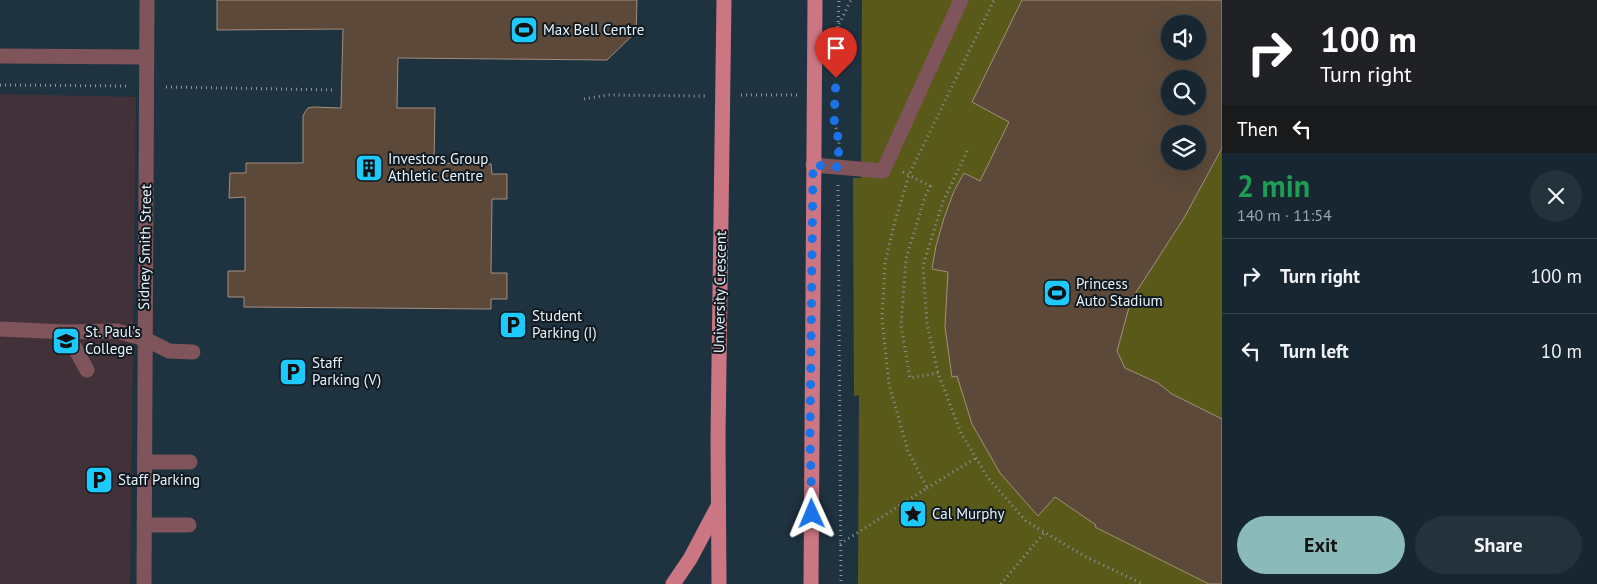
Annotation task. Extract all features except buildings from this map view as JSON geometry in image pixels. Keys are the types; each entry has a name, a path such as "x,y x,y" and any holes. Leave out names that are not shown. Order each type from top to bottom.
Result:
{"main road":[{"name":"University Crescent","path":"720,584 718,438 724,0"},
{"path":"810,584 815,0"},
{"path":"672,584 690,559 719,505"}],"street":[{"name":"Sidney Smith Street","path":"144,584 147,0"},
{"path":"813,165 883,171 961,0"},
{"path":"0,56 146,57"},
{"path":"0,329 66,332 117,331 145,339 169,351 193,352"},
{"path":"66,332 87,370"},
{"path":"145,462 190,462"},
{"path":"144,525 189,525"}],"path":[{"path":"836,76 839,0"},
{"path":"838,26 851,0"},
{"path":"927,488 908,451 889,384 882,318 885,263 909,175 994,0"},
{"path":"0,85 122,86"},
{"path":"182,87 336,90"},
{"path":"584,99 608,95 705,96"},
{"path":"732,95 799,95"},
{"path":"834,119 839,142 841,584"},
{"path":"967,151 942,204 924,266 927,324 938,373 961,433 988,478 1026,521 1084,556 1143,584"},
{"path":"930,186 906,260 901,326 910,378 938,373"},
{"path":"840,544 976,458"},
{"path":"1001,584 1044,532"}],"shaded area":[{"name":"Princess Auto Stadium","path":"862,0 1222,0 1222,584 858,584 859,395 854,396 853,178 861,178"},
{"name":"St. Paul's College","path":"0,94 136,97 130,584 0,584"}],"place":[{"name":"Max Bell Centre","path":"524,30"},
{"name":"Investors Group Athletic Centre","path":"369,168"},
{"name":"Princess Auto Stadium","path":"1057,293"},
{"name":"Student Parking (I)","path":"513,325"},
{"name":"St. Paul's College","path":"66,341"},
{"name":"Staff Parking (V)","path":"293,372"},
{"name":"Staff Parking","path":"99,480"},
{"name":"Cal Murphy","path":"913,514"}],"route":[{"path":"812,514 810,438 813,165 838,167 839,142 834,119 836,78"}]}
